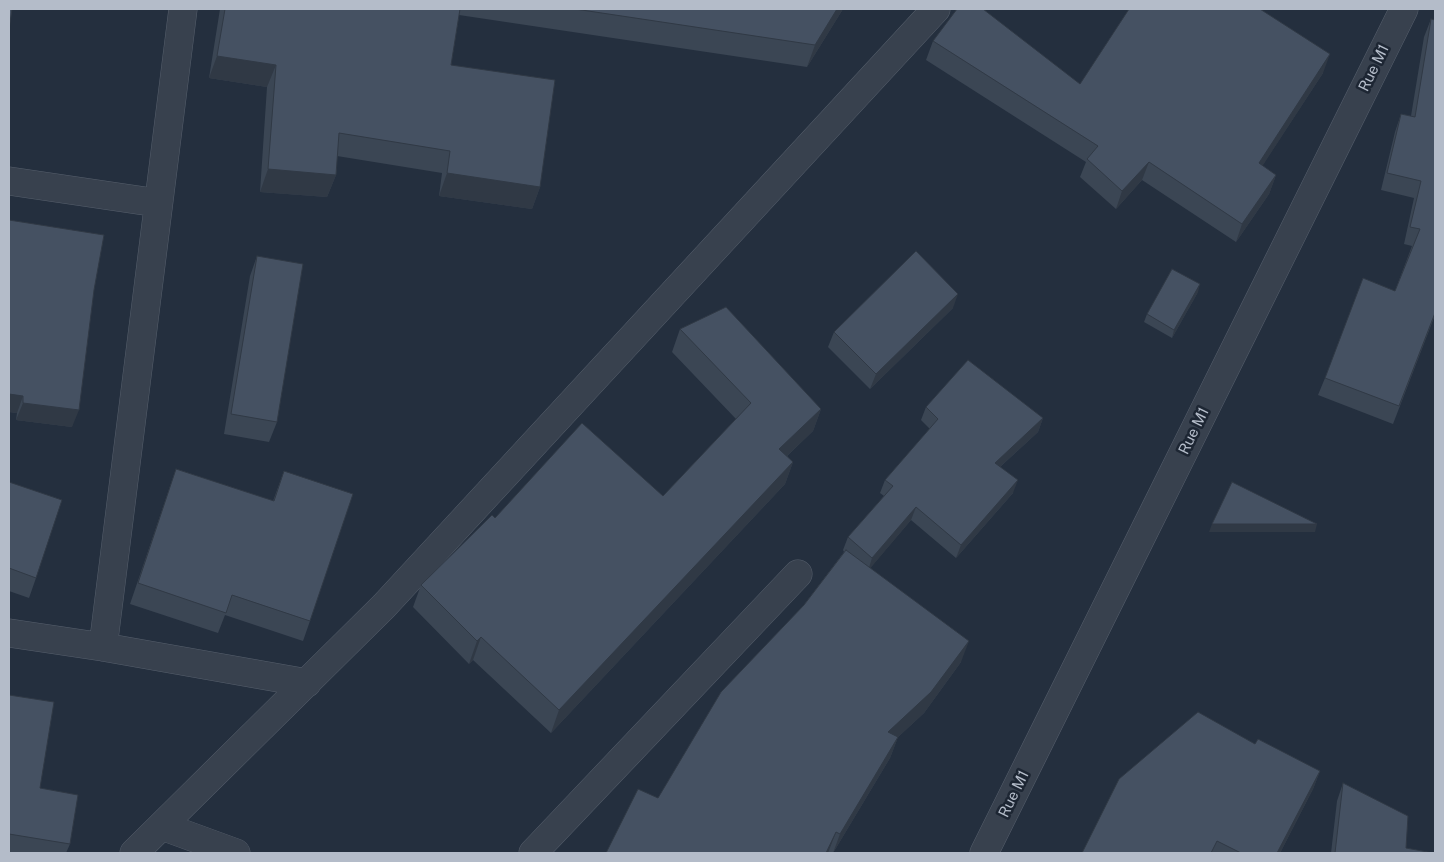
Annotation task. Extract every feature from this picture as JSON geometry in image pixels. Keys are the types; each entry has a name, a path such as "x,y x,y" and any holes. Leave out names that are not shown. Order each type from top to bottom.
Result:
{"street":[{"path":"103,647 183,9"},
{"path":"134,853 384,606 936,9"},
{"name":"Rue M1","path":"984,853 1404,9"},
{"path":"9,181 158,203"},
{"path":"533,853 798,574"},
{"path":"9,633 306,682"},
{"path":"162,826 236,853"}],"building":[{"path":"9,9 12,9 9,30"},
{"path":"225,9 460,9 451,65 555,80 540,187 447,173 450,151 339,133 336,175 268,169 276,65 217,56"},
{"path":"575,9 837,9 815,45"},
{"path":"957,9 983,9 1080,84 1129,9 1260,9 1330,54 1259,163 1276,175 1242,224 1149,162 1122,191 1087,159 1098,146 933,41"},
{"path":"1431,19 1435,20 1435,313 1399,406 1325,378 1363,278 1395,291 1420,229 1410,227 1421,181 1387,173 1401,114 1415,117"},
{"path":"9,220 104,235 94,290 79,410 23,403 23,396 9,394"},
{"path":"916,251 958,294 876,374 834,332"},
{"path":"257,256 303,264 277,422 231,414"},
{"path":"1172,269 1200,284 1174,330 1147,314"},
{"path":"726,307 821,409 779,449 793,462 559,710 481,637 477,641 421,585 492,515 495,518 582,423 663,496 751,403 680,329"},
{"path":"968,360 1043,418 995,463 1018,480 961,545 916,507 872,558 848,537 893,486 885,480 938,419 926,407"},
{"path":"176,469 274,501 284,471 353,494 310,621 232,595 226,613 138,583"},
{"path":"9,482 62,500 36,578 9,568"},
{"path":"1232,482 1317,524 1212,524"},
{"path":"846,550 969,641 931,692 888,732 898,737 840,834 836,832 826,853 606,853 638,789 658,798 721,692 804,605"},
{"path":"9,695 54,702 40,788 78,795 70,844 9,834"},
{"path":"1198,712 1255,744 1258,739 1320,771 1277,853 1241,853 1217,841 1211,853 1082,853 1119,779"},
{"path":"1343,783 1408,816 1406,848 1433,853 1335,853"}]}
